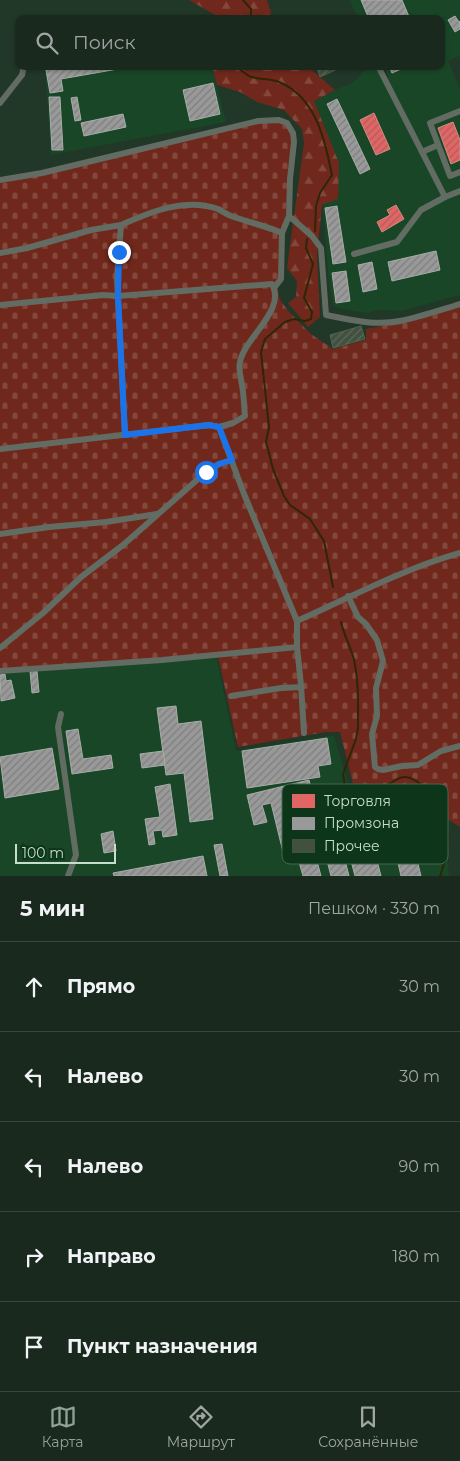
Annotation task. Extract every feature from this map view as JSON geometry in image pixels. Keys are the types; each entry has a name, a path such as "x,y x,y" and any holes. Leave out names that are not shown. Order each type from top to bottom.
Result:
{"street":[{"path":"0,103 22,75 23,70"},
{"path":"380,70 445,197"},
{"path":"460,111 430,123 450,176 460,172"},
{"path":"0,180 42,173 258,122 278,120 287,124 293,133 294,142 289,216 282,233 281,279 274,288"},
{"path":"422,152 438,145"},
{"path":"354,254 397,242 421,210 460,191"},
{"path":"0,253 26,248 90,230 121,225 168,208 179,206 200,205 218,209 229,215 282,233"},
{"path":"289,216 312,236 321,248 326,315 355,321 399,322 460,304"},
{"path":"121,225 118,296 125,435"},
{"path":"0,305 261,284 272,284 275,299 264,323 246,346 239,364 245,416 233,423 219,427 209,425 0,449"},
{"path":"219,427 244,494 297,621 296,647 302,687 304,732"},
{"path":"0,648 43,613 81,577 123,545 206,472 219,464 232,460"},
{"path":"0,534 158,514"},
{"path":"297,621 348,596 432,561 460,553"},
{"path":"348,596 358,617 366,624 377,640 384,661 376,688 377,716 372,734 375,767 382,770 418,765 441,750 460,746"},
{"path":"0,671 172,659 296,647"},
{"path":"231,696 281,688 302,687"},
{"path":"61,714 58,727 76,855 68,876"}],"shaded area":[{"path":"349,0 460,0 460,56 448,61 460,88 460,295 401,311 380,310 366,313 337,308 333,305 329,284 314,101 350,84 365,70 377,70 382,80 389,78 386,70 445,70 445,15 357,15"},
{"path":"45,70 213,70 226,122 51,155"},
{"path":"216,655 236,751 334,735 348,784 282,784 282,864 448,864 448,862 449,876 0,876 0,673"}],"green space":[{"path":"189,0 267,0 271,12 271,15 215,15"},
{"path":"213,70 312,70 335,90 314,101 339,163 338,199 322,205 317,255 320,317 308,327 288,303 296,297 297,281 287,268 304,143 302,129 284,110 257,102 240,92 217,85"},
{"path":"276,119 293,131 284,234 277,286 280,300 290,313 311,334 333,349 366,340 366,329 460,307 460,827 448,819 448,784 353,784 340,732 326,732 238,747 217,652 162,660 0,669 0,178 44,171"}],"building: Торговля":[{"path":"374,113 390,149 376,155 360,120"},
{"path":"453,122 460,140 460,160 451,164 438,128"},
{"path":"396,205 404,219 382,232 377,222 390,215 387,210"}],"building: Промзона":[{"path":"361,0 402,0 408,15 367,15"},
{"path":"455,16 460,21 460,29 455,32 448,20"},
{"path":"46,70 112,70 61,79 63,91 50,93"},
{"path":"213,83 220,114 190,121 183,90"},
{"path":"49,97 60,97 63,150 52,150"},
{"path":"77,97 81,120 75,121 71,98"},
{"path":"337,99 370,169 360,174 327,104"},
{"path":"123,114 126,127 84,136 81,123"},
{"path":"337,206 346,262 333,264 325,208"},
{"path":"436,251 440,270 392,281 388,262"},
{"path":"372,262 377,289 363,292 358,265"},
{"path":"346,271 350,301 336,303 332,273"},
{"path":"30,671 37,671 39,692 32,693"},
{"path":"5,674 6,681 11,680 15,698 1,701 0,675"},
{"path":"176,706 178,724 201,721 213,819 190,822 184,773 166,775 157,708"},
{"path":"78,729 83,759 111,755 113,768 72,774 66,731"},
{"path":"327,738 331,764 318,766 320,777 247,788 242,751"},
{"path":"52,748 59,789 5,798 0,757"},
{"path":"163,751 165,765 142,768 140,754"},
{"path":"309,780 310,784 292,784"},
{"path":"170,784 177,835 163,837 162,830 153,831 155,844 149,845 145,819 160,817 155,787"},
{"path":"282,787 282,848 271,803 262,805 267,822 254,825 247,795"},
{"path":"113,831 116,851 104,853 101,834"},
{"path":"222,844 228,876 220,876 214,845"},
{"path":"203,856 207,876 114,876 113,873"},
{"path":"300,864 318,864 321,876 303,876"},
{"path":"328,864 346,864 349,876 331,876"},
{"path":"352,864 378,864 381,876 355,876"},
{"path":"398,864 418,864 421,876 401,876"}],"building: Прочее":[{"path":"317,70 335,70 320,77"},
{"path":"361,326 365,339 333,348 330,335"}],"waterway":[{"path":"243,0 251,9 251,15"},
{"path":"240,70 249,76 279,82 292,89 302,98 317,121 332,175 320,193 316,206 315,231"},
{"path":"307,239 306,248 313,264 304,298 312,312 311,319 305,321 294,319 285,322 265,339 261,352 269,427 266,442 273,469 284,496 290,505 310,519 324,541 333,587"},
{"path":"341,622 354,660 358,694 358,728 356,739 343,774 345,784"},
{"path":"388,784 402,777 410,778 420,784"},
{"path":"448,834 448,843"},
{"path":"440,876 444,864"}],"route":[{"path":"119,252 120,357 125,435 209,425 219,427 232,460 219,464 206,472"}]}
